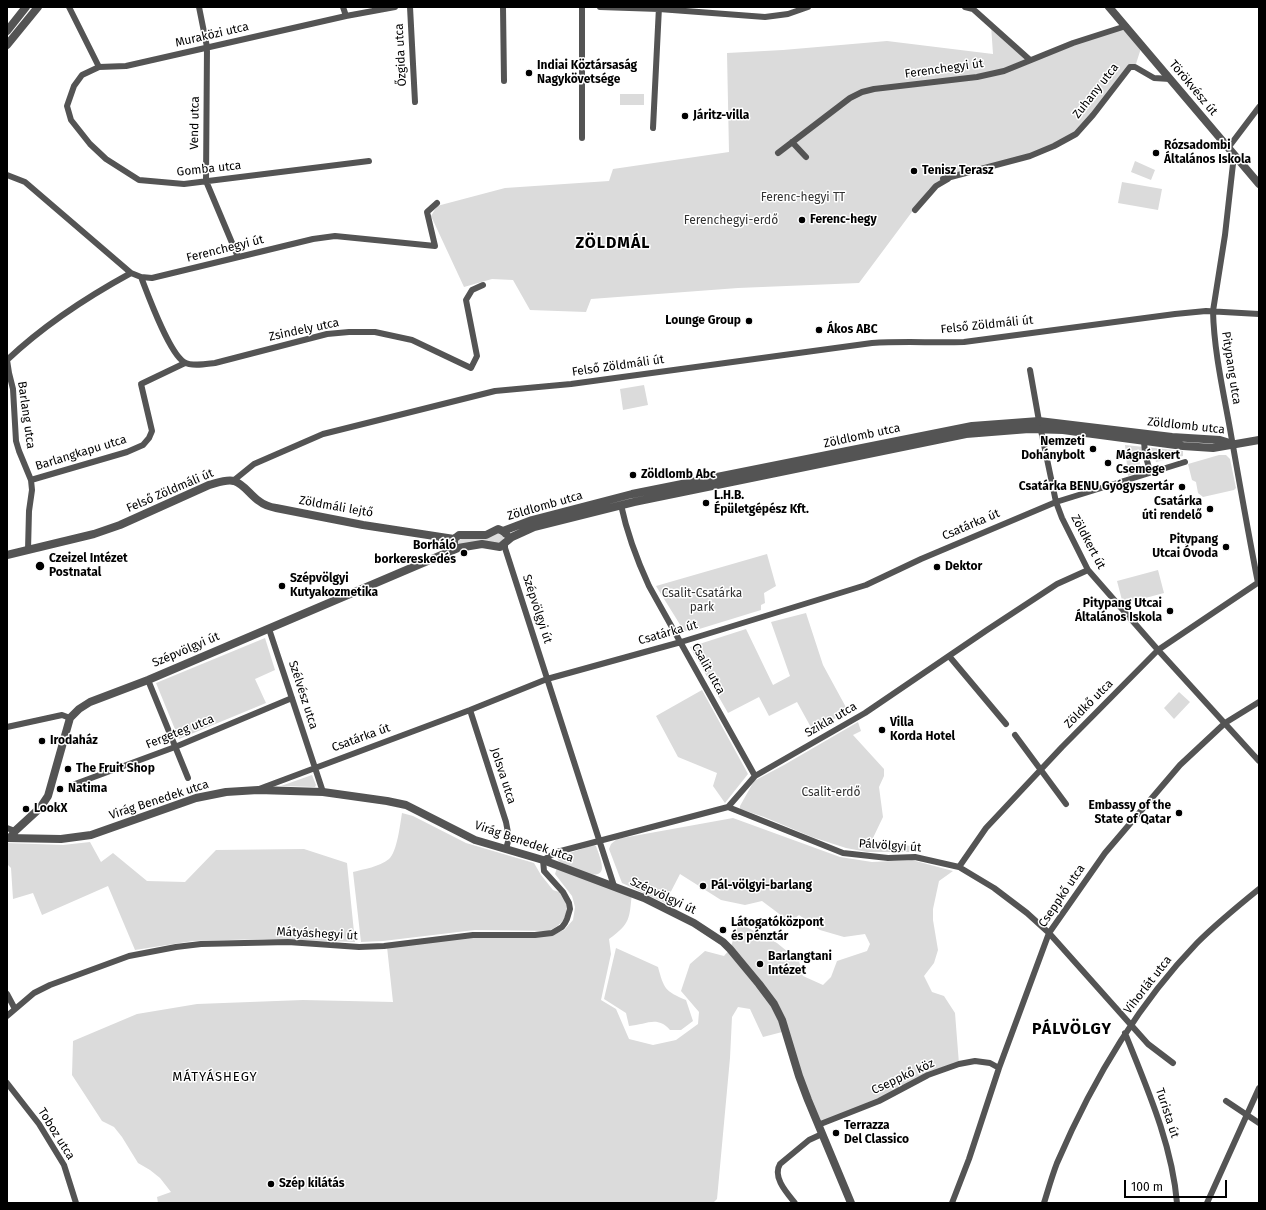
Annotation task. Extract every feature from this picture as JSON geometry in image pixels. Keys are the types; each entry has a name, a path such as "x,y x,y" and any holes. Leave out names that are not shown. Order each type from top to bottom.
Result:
{"street":[{"path":"7,31 26,7"},
{"path":"7,45 38,7"},
{"path":"69,7 99,68"},
{"name":"Vend utca","path":"199,7 207,47 206,181 238,257"},
{"path":"342,7 346,16"},
{"name":"Muraközi utca","path":"99,68 126,66 346,16 395,7"},
{"name":"Őzgida utca","path":"410,7 414,102"},
{"path":"503,7 504,81"},
{"path":"582,7 582,138"},
{"path":"600,7 659,8 765,17 788,14 808,7"},
{"path":"965,7 973,9 1030,60"},
{"name":"Törökvész út","path":"1109,7 1259,184"},
{"path":"653,128 659,8"},
{"name":"Ferenchegyi út","path":"778,153 850,98 862,92 874,89 978,77 1004,71 1077,42 1126,26"},
{"name":"Zuhany utca","path":"943,179 1030,156 1054,146 1076,134 1093,115 1130,67 1135,67 1154,78 1170,79"},
{"name":"Gomba utca","path":"99,68 82,75 74,86 67,106 70,120 90,144 106,159 139,180 184,184 369,161"},
{"path":"1228,148 1259,107"},
{"path":"792,142 806,157"},
{"name":"Pitypang utca","path":"1234,155 1225,234 1213,311 1215,344 1258,582"},
{"name":"Ferenchegyi út","path":"7,175 18,178 24,182 131,273 141,277 152,278 313,239 335,236 435,246 427,212 437,203"},
{"name":"Zuhany utca","path":"915,210 936,186 951,178"},
{"name":"Barlang utca","path":"28,550 29,511 32,490 31,480 16,441 13,389 8,373 7,360 23,345 69,311 131,273"},
{"path":"141,277 152,306 175,352 185,363"},
{"name":"Zsindely utca","path":"141,384 185,363 198,365 215,363 327,334 349,332 375,332 412,340 471,368 477,356 466,300 472,290 483,285"},
{"name":"Felső Zöldmáli út","path":"7,554 94,534 120,525 209,485 233,481 254,464 323,434 495,391 571,384 872,343 904,341 935,343 964,342 1175,314 1213,311 1259,314"},
{"name":"Zöldkert út","path":"1030,370 1056,502 1062,518 1088,570 1158,650 1259,761"},
{"name":"Barlangkapu utca","path":"31,480 127,452 143,445 149,438 152,431 141,384"},
{"name":"Zöldlomb utca","path":"503,531 532,520 620,501 718,484 966,434 1040,425 1062,430 1220,440 1233,444"},
{"name":"Zöldlomb utca","path":"1124,434 1144,441 1213,448 1233,444"},
{"path":"1233,444 1259,440"},
{"path":"1144,441 1145,453 1150,472"},
{"name":"Csatárka út","path":"258,790 548,679 681,642 866,585 921,559 1056,502 1184,462"},
{"name":"Zöldmáli lejtő","path":"233,481 240,484 267,506 363,525 443,537 455,543"},
{"name":"Zöldlomb utca","path":"503,544 521,532 534,527 620,501"},
{"name":"Csalit utca","path":"620,501 626,527 637,560 658,605 681,642 755,776"},
{"name":"Szépvölgyi út","path":"70,718 79,709 90,702 148,680 435,559 455,543 459,535 486,535 495,530 501,529 507,535 503,544 503,549 509,558 614,886 644,898 714,935 730,949 774,1004 780,1015 799,1076 851,1203"},
{"name":"Szépvölgyi út","path":"455,543 503,544"},
{"name":"Szikla utca","path":"728,807 755,776 866,713 1057,584 1088,570"},
{"name":"Zöldkő utca","path":"959,867 986,828 1041,769 1158,650 1258,582"},
{"name":"Szélvész utca","path":"269,629 323,792"},
{"path":"949,656 1006,724"},
{"path":"148,680 188,778"},
{"name":"Fergeteg utca","path":"75,784 175,747 292,698"},
{"name":"Cseppkő utca","path":"952,1203 969,1159 999,1068 1049,933 1105,853 1180,765 1225,724 1259,702"},
{"name":"Jolsva utca","path":"470,710 506,822 509,838 506,849"},
{"path":"7,727 62,715 70,718 48,796 40,808 10,834"},
{"path":"1015,735 1066,804"},
{"name":"Virág Benedek utca","path":"10,834 61,839 76,838 91,835 196,798 226,792 258,790 323,792 406,805 475,840 543,860 614,886"},
{"path":"543,860 557,852 728,807"},
{"name":"Pálvölgyi út","path":"728,807 843,853 888,858 914,857 959,867 994,888 1022,909 1049,933 1148,1044 1173,1063"},
{"name":"Mátyáshegyi út","path":"7,1016 34,993 62,980 129,956 176,947 201,944 288,942 359,947 384,946 468,935 535,935 552,933 565,923 570,909 569,903 563,892 544,871 543,860"},
{"name":"Vihorlát utca","path":"1044,1203 1057,1164 1083,1107 1125,1033 1177,965 1198,942 1259,889"},
{"path":"7,994 15,1009"},
{"name":"Turista út","path":"1125,1033 1153,1104 1169,1155 1174,1173 1177,1203"},
{"name":"Cseppkő köz","path":"818,1125 879,1101 928,1075 959,1064 975,1061 990,1063 999,1068"},
{"name":"Toboz utca","path":"7,1083 39,1124 64,1165 76,1203"},
{"path":"1207,1203 1259,1088"},
{"path":"1226,1101 1259,1123"},
{"path":"796,1203 778,1178 778,1168 780,1164 809,1140 822,1134"}],"green space":[{"name":"Ferenchegyi-erdő","path":"991,25 1030,60 1126,26 1142,45 1135,67 1130,67 1076,134 1054,146 965,173 929,189 859,283 738,288 591,299 586,312 530,310 513,280 492,279 464,287 431,216 437,206 505,188 609,181 613,169 729,152 727,53 887,41 993,54"},
{"path":"620,94 644,94 644,105 620,105"},
{"path":"1135,161 1155,170 1151,180 1131,172"},
{"path":"1122,182 1162,189 1158,210 1118,203"},
{"path":"644,385 648,405 623,410 620,389"},
{"path":"1125,445 1183,451 1183,456 1156,462 1153,452 1138,456 1142,471 1128,476"},
{"path":"1219,455 1226,455 1230,459 1236,488 1234,490 1203,497 1198,493 1196,482 1192,480 1188,464"},
{"path":"494,531 504,536 503,543 460,545 458,543 458,540"},
{"name":"Csalit-Csatárka park","path":"767,554 776,586 764,593 765,603 761,605 761,610 696,630 684,631 656,586"},
{"path":"1158,570 1164,593 1123,604 1117,581"},
{"path":"806,613 823,665 848,711 813,731 797,702 769,716 759,697 728,713 690,647 746,629 773,685 790,676 771,622"},
{"path":"265,638 275,670 255,679 266,703 179,739 156,683"},
{"path":"702,690 748,774 725,803 713,786 717,773 678,757 656,716"},
{"path":"1179,692 1190,702 1174,719 1164,708"},
{"name":"Csalit-erdő","path":"858,722 861,731 853,735 884,769 884,776 879,787 883,817 872,840 911,846 909,852 867,852 846,848 812,837 764,817 740,809 740,806 754,781"},
{"path":"312,775 316,785 315,787 281,786"},
{"path":"402,813 413,816 466,843 534,863 553,890 562,893 565,899 567,911 563,920 555,928 549,931 475,930 383,941 361,942 353,872 376,866 385,862 392,856 396,845"},
{"path":"733,818 840,857 872,862 912,860 953,871 939,881 933,909 933,920 938,950 934,963 924,976 932,992 944,996 955,1013 959,1064 818,1125 786,1031 763,1037 750,1009 738,1007 732,1017 730,1058 717,1199 713,1203 158,1203 157,1197 171,1192 160,1178 138,1163 114,1127 102,1121 72,1075 73,1041 137,1014 197,1004 303,1000 393,1002 387,947 478,937 549,936 564,930 573,920 575,907 572,896 555,874 557,868 632,893 628,920 621,929 609,939 611,954 601,1000 616,1009 629,1039 653,1045 676,1040 698,1024 699,1012 681,991 690,964 705,951 724,956 730,949 739,923 777,943 799,961 803,976 823,985 831,977 837,961 867,951 870,944 865,934 844,937 820,930 799,915 790,922 762,901 745,905 721,900 680,874 665,903 622,883 609,849 611,844 617,839"},
{"path":"90,842 101,862 113,853 147,881 185,882 216,850 304,849 347,863 355,942 264,939 193,941 135,950 108,886 42,915 33,893 13,899 11,868 7,864 7,843 63,845"},
{"path":"593,845 596,846 602,865 600,872 596,874 590,874 577,870 557,859 558,857"},
{"path":"616,948 658,967 666,988 686,1000 693,1021 681,1030 670,1030 665,1025 656,1022 629,1026 626,1013 604,999"}],"place":[{"name":"Indiai Köztársaság Nagykövetsége","path":"529,73"},
{"name":"Járitz-villa","path":"685,116"},
{"name":"Rózsadombi Általános Iskola","path":"1156,153"},
{"name":"Tenisz Terasz","path":"914,171"},
{"name":"Ferenc-hegy","path":"802,220"},
{"name":"Lounge Group","path":"749,321"},
{"name":"Ákos ABC","path":"819,330"},
{"name":"Nemzeti Dohánybolt","path":"1093,449"},
{"name":"Mágnáskert Csemege","path":"1108,463"},
{"name":"Zöldlomb Abc","path":"633,475"},
{"name":"Csatárka BENU Gyógyszertár","path":"1182,487"},
{"name":"L.H.B. Épületgépész Kft.","path":"706,503"},
{"name":"Csatárka úti rendelő","path":"1210,509"},
{"name":"Pitypang Utcai Óvoda","path":"1226,547"},
{"name":"Borháló borkereskedés","path":"464,553"},
{"name":"Czeizel Intézet Postnatal","path":"40,566"},
{"name":"Dektor","path":"937,567"},
{"name":"Szépvölgyi Kutyakozmetika","path":"282,586"},
{"name":"Pitypang Utcai Általános Iskola","path":"1170,611"},
{"name":"Villa Korda Hotel","path":"882,730"},
{"name":"Irodaház","path":"42,741"},
{"name":"The Fruit Shop","path":"68,769"},
{"name":"Natima","path":"60,789"},
{"name":"LookX","path":"26,809"},
{"name":"Embassy of the State of Qatar","path":"1179,813"},
{"name":"Pál-völgyi-barlang","path":"703,886"},
{"name":"Látogatóközpont és pénztár","path":"723,930"},
{"name":"Barlangtani Intézet","path":"760,964"},
{"name":"Terrazza Del Classico","path":"836,1133"},
{"name":"Szép kilátás","path":"271,1184"}],"district":[{"name":"ZÖLDMÁL","path":"613,244"},
{"name":"PÁLVÖLGY","path":"1072,1030"},
{"name":"MÁTYÁSHEGY","path":"215,1077"}],"park label":[{"name":"Ferenc-hegyi TT","path":"803,198"}]}
